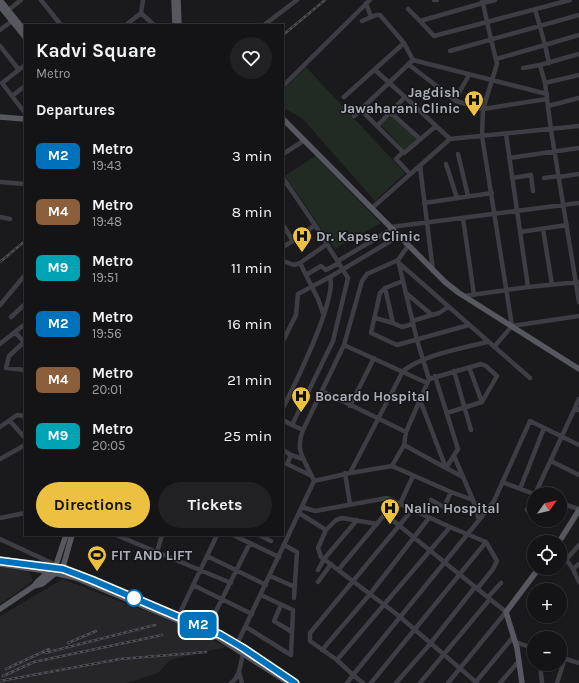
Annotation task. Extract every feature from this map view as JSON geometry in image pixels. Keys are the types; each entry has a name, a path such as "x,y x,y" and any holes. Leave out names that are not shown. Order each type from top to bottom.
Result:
{"main road":[{"path":"0,0 12,21 24,36"},
{"path":"174,0 175,24"},
{"path":"178,0 179,24"},
{"path":"0,6 7,11 24,30"},
{"path":"0,117 24,119"},
{"path":"285,123 305,140 433,271 464,296 579,369"},
{"path":"564,535 579,511"},
{"path":"0,608 34,586 56,565 66,536"},
{"path":"34,586 42,584 63,567 72,536"},
{"path":"0,558 56,565 80,571 208,627 238,642 298,683"},
{"path":"0,558 55,566 79,573 219,634 243,646 298,683"},
{"path":"0,565 56,574 76,580 217,639 288,683"},
{"path":"0,565 51,572 76,578 217,637 288,683"},
{"path":"522,683 516,642 506,612 534,575"}],"street":[{"path":"7,11 21,0"},
{"path":"41,0 59,24"},
{"path":"127,24 141,13 143,0"},
{"path":"265,24 297,0"},
{"path":"420,21 482,2 495,0"},
{"path":"408,9 434,36 535,9 552,2 570,0"},
{"path":"368,2 371,17"},
{"path":"284,85 368,2"},
{"path":"482,2 497,64 483,109 482,136 496,214 512,326"},
{"path":"535,9 549,63"},
{"path":"141,13 153,24"},
{"path":"362,21 380,15 404,43 413,60 546,94"},
{"path":"450,51 579,15"},
{"path":"0,30 12,21"},
{"path":"496,59 579,35"},
{"path":"344,97 404,43"},
{"path":"0,46 18,70"},
{"path":"523,68 549,63 579,54"},
{"path":"354,116 413,60"},
{"path":"408,64 455,100 483,109 547,99"},
{"path":"540,65 545,83 551,130 577,282 579,302"},
{"path":"24,66 1,82 24,112"},
{"path":"375,70 450,139"},
{"path":"455,100 469,75"},
{"path":"545,83 579,75"},
{"path":"12,96 24,87"},
{"path":"377,126 405,97"},
{"path":"548,106 579,98"},
{"path":"361,110 403,152"},
{"path":"391,113 420,139"},
{"path":"410,174 396,159 436,126"},
{"path":"372,208 450,139 579,126"},
{"path":"506,134 528,287"},
{"path":"284,153 305,140"},
{"path":"510,158 579,148"},
{"path":"458,154 468,196"},
{"path":"446,164 457,198"},
{"path":"420,166 433,271"},
{"path":"544,178 579,174"},
{"path":"512,178 531,176 533,191"},
{"path":"284,179 348,278 333,341 292,425"},
{"path":"0,182 24,184"},
{"path":"424,203 492,193"},
{"path":"306,275 321,266 326,270 392,228 579,203"},
{"path":"0,217 10,218"},
{"path":"463,218 474,295"},
{"path":"284,246 315,225"},
{"path":"520,232 567,225"},
{"path":"284,228 293,241"},
{"path":"542,229 552,285"},
{"path":"284,340 296,315 298,294 399,236"},
{"path":"284,260 294,265 300,263 327,244"},
{"path":"238,642 302,507 313,478 303,459 299,444 303,430 344,345 362,281 367,274 398,261 408,246"},
{"path":"398,261 428,381"},
{"path":"398,261 487,342 530,378"},
{"path":"573,262 579,261"},
{"path":"300,263 312,286 323,313"},
{"path":"0,305 24,276"},
{"path":"284,406 316,337 331,280 330,277"},
{"path":"403,281 385,288 380,293 371,333 397,345 469,325"},
{"path":"464,296 577,282"},
{"path":"385,288 393,323"},
{"path":"406,293 432,315"},
{"path":"11,316 24,305"},
{"path":"375,318 402,327 439,313 448,307"},
{"path":"494,348 512,326 579,316"},
{"path":"0,344 24,325"},
{"path":"15,332 24,343 10,356 6,368 24,370"},
{"path":"350,504 347,473 403,371 412,364 422,360 487,342"},
{"path":"344,345 428,381"},
{"path":"350,406 374,358"},
{"path":"392,466 404,445 406,432 428,381 435,376 481,364 486,366 496,376 482,402 464,406 447,413"},
{"path":"469,367 482,402"},
{"path":"454,371 471,430"},
{"path":"435,376 458,449 446,468"},
{"path":"322,391 376,419 406,432"},
{"path":"538,487 577,409 579,399"},
{"path":"420,400 446,468"},
{"path":"0,427 17,415 24,416"},
{"path":"10,421 24,437"},
{"path":"284,421 303,430"},
{"path":"347,683 399,616 494,501 530,421 579,445"},
{"path":"520,489 544,428"},
{"path":"404,445 463,477"},
{"path":"0,459 24,446"},
{"path":"284,450 303,459"},
{"path":"291,454 287,464 313,478 392,466 451,492 474,500"},
{"path":"454,456 474,500 479,520"},
{"path":"551,461 579,475"},
{"path":"400,504 413,476"},
{"path":"502,482 527,492"},
{"path":"431,500 444,507 451,492"},
{"path":"302,507 315,511 387,498 429,518 486,542 497,561 493,569 396,683"},
{"path":"567,506 579,511"},
{"path":"364,683 337,660 310,641 310,632 412,510"},
{"path":"0,518 24,513"},
{"path":"299,513 326,530"},
{"path":"339,569 385,514 506,612 448,683"},
{"path":"377,524 342,518 336,520 326,530 318,548 318,552 324,559 399,616 476,683 514,636"},
{"path":"322,650 370,594 429,518"},
{"path":"318,570 324,559 356,520"},
{"path":"337,660 450,527"},
{"path":"118,536 230,583"},
{"path":"157,552 162,536"},
{"path":"176,622 199,570 217,536"},
{"path":"234,536 279,557"},
{"path":"261,536 271,541"},
{"path":"1,539 56,565"},
{"path":"371,683 415,631 486,542"},
{"path":"208,627 250,544"},
{"path":"284,545 296,552 294,598"},
{"path":"567,559 579,545"},
{"path":"207,556 266,585"},
{"path":"567,561 573,569 579,582"},
{"path":"318,582 331,564"},
{"path":"573,569 579,564"},
{"path":"270,576 295,587"},
{"path":"420,683 501,583"},
{"path":"193,585 252,614"},
{"path":"246,627 291,655 293,610 261,595"},
{"path":"281,605 274,621 292,632"},
{"path":"516,642 527,646"},
{"path":"230,683 236,680 243,654"},
{"path":"567,659 578,661"},
{"path":"500,683 519,661"},
{"path":"541,671 542,683"},
{"path":"556,683 559,671"},
{"path":"239,672 242,683"}],"shaded area":[{"path":"306,67 405,173 375,201 302,118 284,109 284,89"},
{"path":"391,115 418,139 405,151 381,125"},
{"path":"315,156 381,223 335,249 285,176"},
{"path":"0,567 22,569 30,573 33,581 0,604"},
{"path":"63,579 197,631 226,647 170,660 158,673 127,683 0,683 0,616"}],"railway":[{"path":"284,34 325,0"},
{"path":"0,262 24,242"},
{"path":"0,561 63,569 92,580 221,635 295,683"},
{"path":"45,653 155,625"},
{"path":"68,643 96,631"},
{"path":"3,676 34,662 162,635"},
{"path":"6,669 49,649"},
{"path":"0,681 120,659 206,652"}],"metro line":[{"name":"M2","path":"0,561 63,569 92,580 221,635 234,642 295,683"}],"place":[{"name":"Jagdish Jawaharani Clinic","path":"474,117"},
{"name":"Dr. Kapse Clinic","path":"302,253"},
{"name":"Bocardo Hospital","path":"301,413"},
{"name":"Nalin Hospital","path":"390,525"},
{"name":"FIT AND LIFT","path":"97,572"}]}
